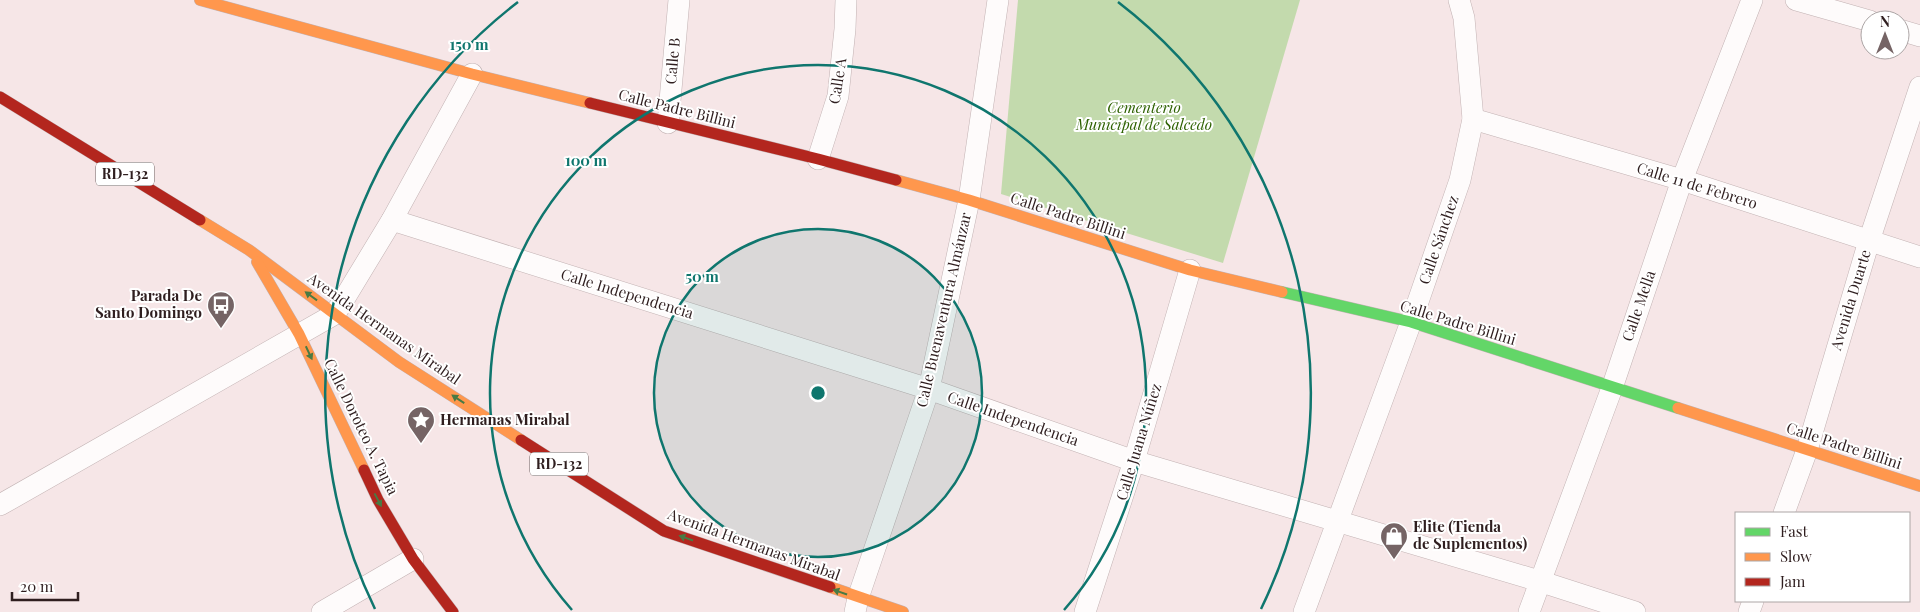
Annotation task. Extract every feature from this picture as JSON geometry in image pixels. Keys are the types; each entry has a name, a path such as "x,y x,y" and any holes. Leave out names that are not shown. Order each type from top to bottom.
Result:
{"street":[{"name":"Calle Padre Billini","path":"200,0 472,74 818,159 970,200 1190,270 1411,322 1920,486"},
{"name":"Calle B","path":"668,123 679,0"},
{"name":"Calle A","path":"818,159 838,96 846,0"},
{"name":"Calle Buenaventura Almánzar","path":"856,605 929,389 970,200 998,0"},
{"name":"Calle Sánchez","path":"1304,612 1411,322 1460,180 1473,119 1464,18 1459,0"},
{"name":"Calle Mella","path":"1529,612 1612,388 1682,180 1752,0"},
{"path":"1796,0 1860,18"},
{"path":"0,505 335,314 392,220 472,74"},
{"name":"Avenida Duarte","path":"1784,512 1807,450 1869,241 1920,87"},
{"name":"Avenida Hermanas Mirabal","path":"0,97 249,250 400,362 664,531 856,605 902,612"},
{"name":"Calle 11 de Febrero","path":"1473,119 1682,180 1920,257"},
{"name":"Calle Independencia","path":"392,220 929,389 1134,461 1540,581 1635,612"},
{"name":"Calle Doroteo A. Tapia","path":"249,250 299,334 378,500 413,559 453,612"},
{"name":"Calle Juana Núñez","path":"1085,612 1134,461 1190,270"},
{"path":"322,612 413,559"}],"green space":[{"name":"Cementerio Municipal de Salcedo","path":"1018,0 1300,0 1223,263 1001,194"}],"traffic: fast":[{"path":"1282,292 1411,322 1678,408"}],"traffic: slow":[{"path":"200,0 472,74 590,103"},
{"path":"896,180 969,200 1190,270 1282,292"},
{"path":"200,220 249,250 399,362 521,440"},
{"path":"257,262 299,334 364,470"},
{"path":"1678,408 1920,486"},
{"path":"830,587 903,612"}],"traffic: jam":[{"path":"0,97 200,220"},
{"path":"590,103 896,180"},
{"path":"521,440 664,531 830,587"},
{"path":"364,470 378,500 413,559 453,612"}],"place":[{"name":"Parada De Santo Domingo","path":"221,329"},
{"name":"Hermanas Mirabal","path":"421,444"},
{"name":"Elite (Tienda de Suplementos)","path":"1394,560"}]}
